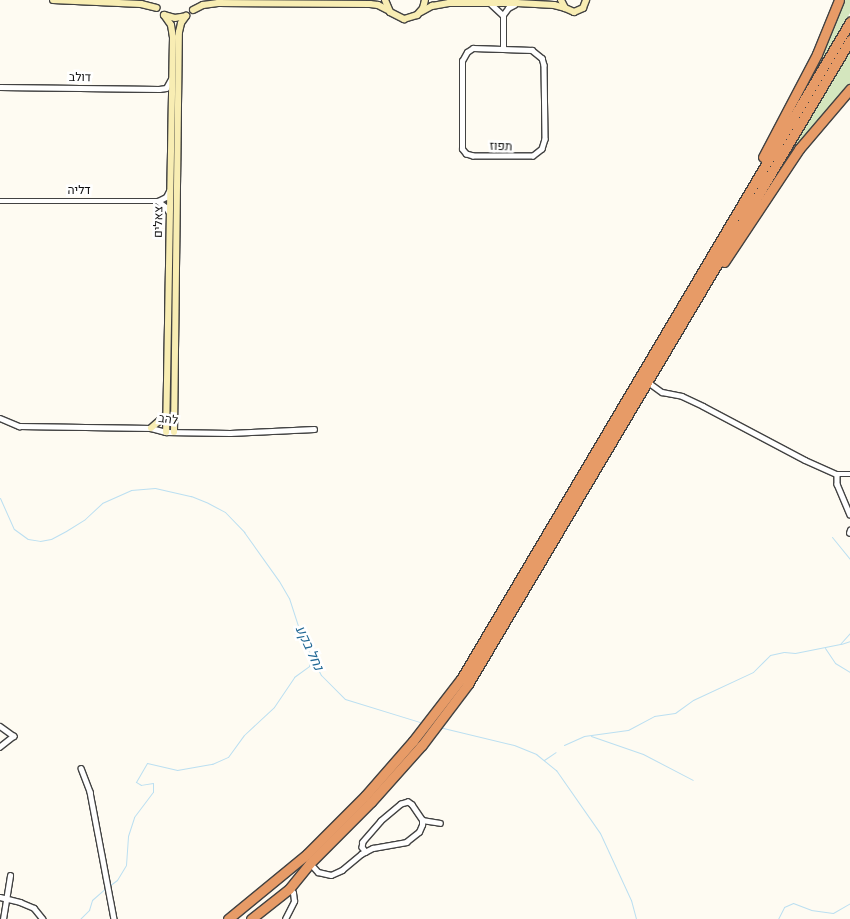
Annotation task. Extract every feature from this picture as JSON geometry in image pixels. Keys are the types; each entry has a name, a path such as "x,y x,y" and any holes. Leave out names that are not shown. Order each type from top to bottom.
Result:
{"highway":[{"path":"712,252 817,54 839,0"},
{"path":"446,708 712,252 850,22"},
{"path":"251,919 289,888 371,802 490,650 646,382 850,40"},
{"path":"664,352 799,149 850,89"},
{"path":"228,919 307,854 418,743"}],"street":[{"path":"53,0 141,4 157,8"},
{"path":"154,0 157,8 164,15 175,18 186,16 203,5 218,3 378,4 395,17 404,19 415,17 420,12 425,0"},
{"path":"193,10 198,0"},
{"path":"385,0 388,10"},
{"path":"561,0 565,8"},
{"path":"420,12 442,4 487,3 554,5 571,12 578,12 583,8 586,0"},
{"path":"487,3 497,8 503,15"},
{"path":"503,48 503,15 511,5 518,3"},
{"name":"צאלים","path":"164,15 172,30 166,432"},
{"name":"צאלים","path":"174,432 179,32 180,23 186,16"},
{"name":"תפוז","path":"473,48 503,48 532,50 542,58 544,65 544,144 538,153 527,157 466,154 460,142 464,56 473,48"},
{"path":"159,89 169,84 172,76"},
{"name":"דולב","path":"0,87 159,89"},
{"path":"159,89 170,95 172,100"},
{"path":"158,201 166,197 170,187"},
{"name":"דליה","path":"0,201 158,201"},
{"path":"158,201 166,206 170,214"},
{"path":"646,382 662,392 682,396 696,402 759,437 837,474 850,474"},
{"path":"151,428 166,415"},
{"name":"להב","path":"0,418 19,426 151,428 166,432 230,433 314,428"},
{"path":"837,474 837,484 850,514"},
{"path":"0,726 14,736 0,747"},
{"path":"81,768 90,792 114,919"},
{"path":"366,852 362,847 366,838 381,821 401,804 408,802 412,805 422,820 440,823"},
{"path":"310,864 318,872 330,875 342,870 366,852 381,846 406,842 419,832 422,820"},
{"path":"3,919 10,876"},
{"path":"285,919 294,901 293,893 289,888"},
{"path":"0,897 34,908 43,919"}],"green space":[{"path":"844,0 850,0 850,13 792,111 832,31"},
{"path":"850,52 850,84 796,148 765,193"}],"waterway":[{"name":"נחל בקע","path":"0,498 14,529 28,539 40,541 51,539 66,531 85,519 102,503 131,490 155,488 191,496 225,512 244,532 279,581 289,598 301,636 321,675 345,699 423,723"},
{"path":"832,537 850,559"},
{"path":"564,745 584,736 628,730 654,716 675,713 693,700 753,672 770,655 784,652 795,653 840,644 850,633"},
{"path":"841,644 850,641"},
{"path":"825,648 835,663 850,672"},
{"path":"109,886 117,880 126,865 128,836 134,817 153,792 153,783 141,785 136,782 147,763 177,770 212,764 228,757 244,735 274,707 294,677 309,666 311,659"},
{"name":"נחל בקע","path":"439,727 514,745 536,754 556,770 600,833 631,900 636,919"},
{"path":"591,736 643,754 693,780"},
{"path":"544,760 556,752"},
{"path":"80,919 89,910 92,900 106,888"},
{"path":"778,919 784,907 793,903 811,910 833,913 850,903"}]}
